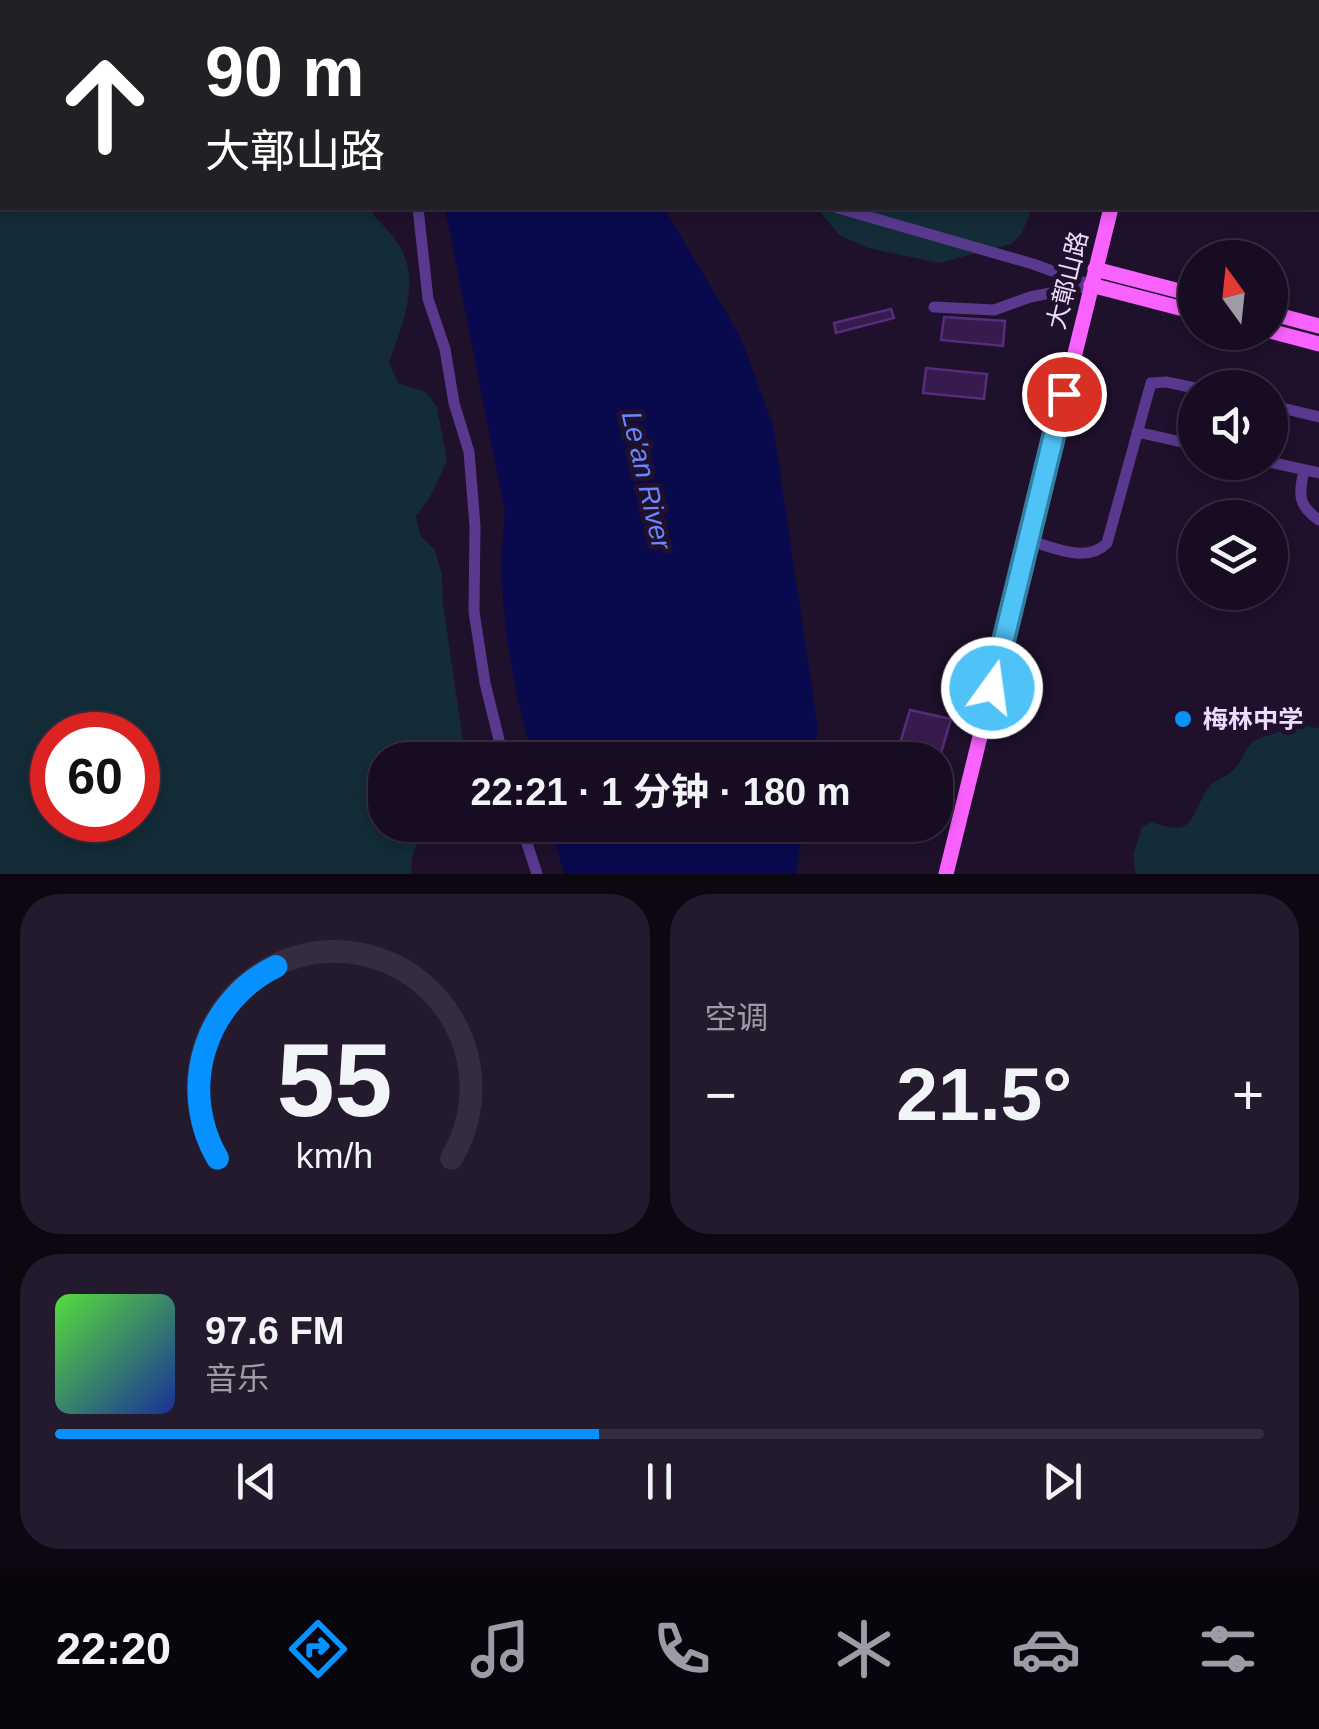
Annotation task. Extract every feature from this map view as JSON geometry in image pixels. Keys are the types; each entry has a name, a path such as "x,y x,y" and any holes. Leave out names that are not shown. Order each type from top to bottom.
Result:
{"main road":[{"name":"大鄣山路","path":"946,874 1110,210"},
{"path":"1093,277 1178,291"},
{"path":"1093,277 1178,306"},
{"path":"1288,318 1319,326"},
{"path":"1288,336 1319,344"}],"street":[{"path":"418,210 428,299 445,349 454,404 469,452 475,526 474,612 500,742"},
{"path":"845,210 1033,264 1093,277"},
{"path":"934,306 994,310 1093,277"},
{"path":"1028,540 1090,553 1107,543 1151,383 1178,384"},
{"path":"1288,410 1319,416"},
{"path":"1137,432 1178,442"},
{"path":"1288,466 1319,473"},
{"path":"1304,470 1301,505 1319,520"},
{"path":"527,842 537,874"}],"shaded area":[{"path":"0,210 370,210 399,245 406,259 409,289 404,320 389,363 398,383 426,392 437,407 447,461 416,516 420,535 435,550 442,575 463,742 368,742 368,842 418,842 411,874 0,874"},
{"path":"819,210 1031,210 1022,233 1011,244 939,263 868,248 839,235"},
{"path":"1298,725 1319,728 1319,874 1136,874 1133,855 1142,827 1152,822 1166,827 1184,826 1209,787 1234,769 1253,741"}],"water":[{"name":"Le'an River","path":"445,210 665,210 740,336 773,425 818,729 816,742 529,742 507,638 502,544 505,513"},
{"path":"556,842 801,842 796,874 564,874"}],"building":[{"path":"891,309 894,318 836,333 834,323"},
{"path":"944,317 1005,321 1003,346 941,340"},
{"path":"926,368 987,374 984,399 923,393"},
{"path":"910,710 951,719 944,742 900,742"}],"place":[{"name":"梅林中学","path":"1183,719"}],"route":[{"path":"992,688 1064,394"}]}
